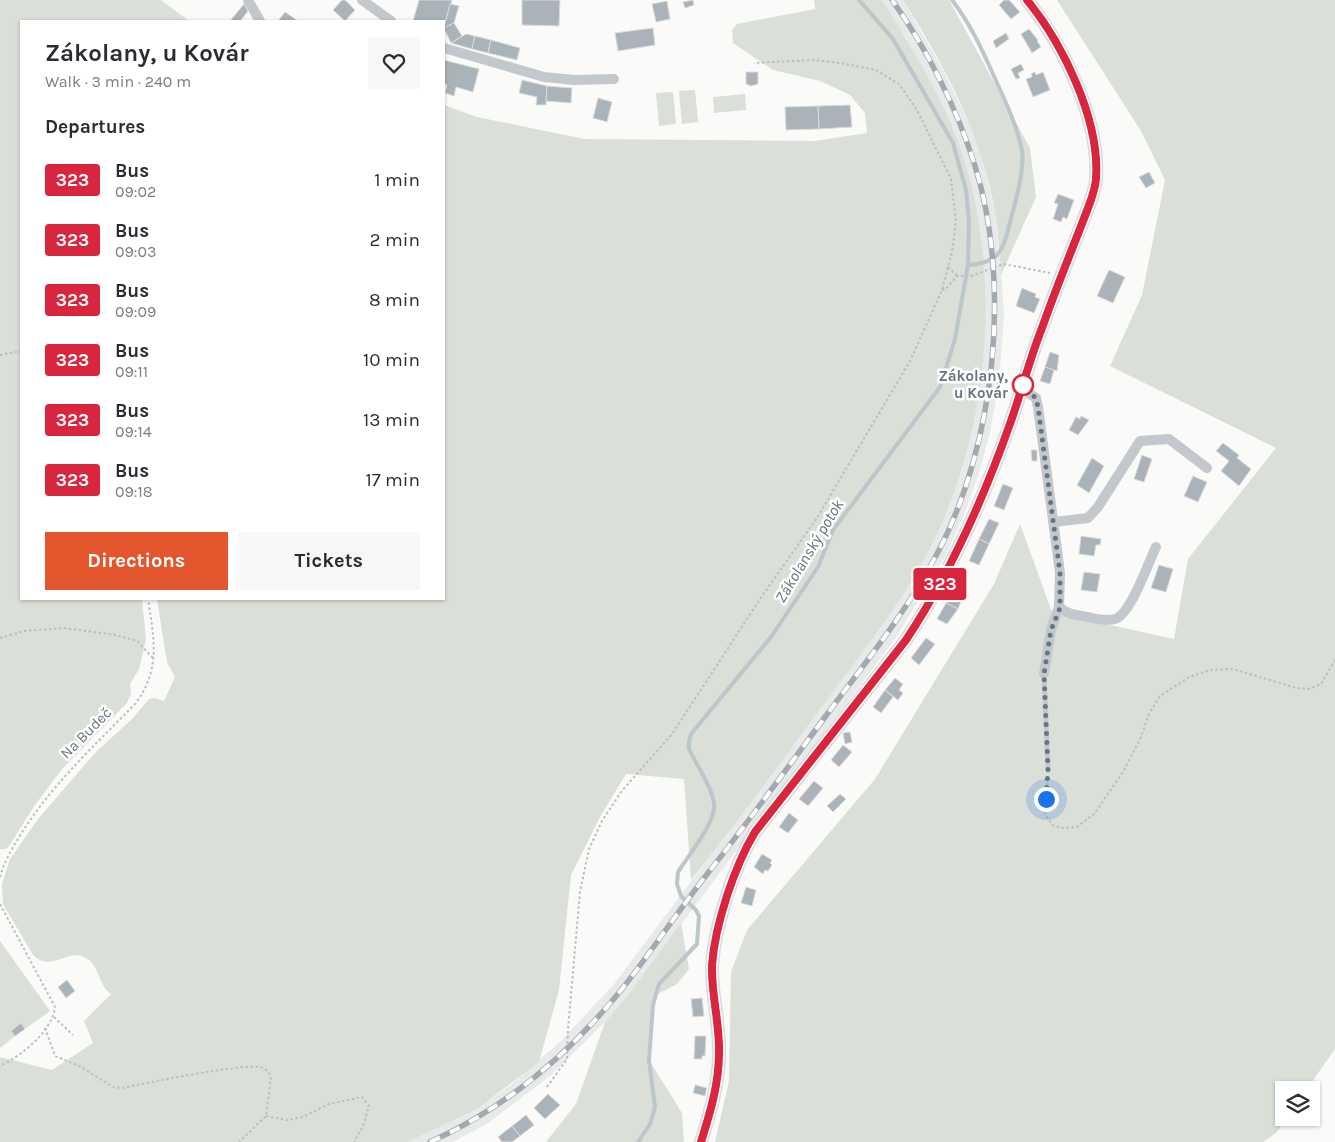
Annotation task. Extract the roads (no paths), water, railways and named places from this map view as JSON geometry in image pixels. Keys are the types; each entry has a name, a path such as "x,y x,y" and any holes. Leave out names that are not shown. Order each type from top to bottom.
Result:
{"main road":[{"path":"701,1142 717,1080 719,1052 712,968 714,946 741,858 755,832 906,640 925,611 971,523 1001,450 1042,328 1091,200 1096,180 1095,152 1086,112 1072,75 1056,44 1028,0"}],"street":[{"path":"248,0 259,20"},
{"path":"362,0 390,20"},
{"path":"445,48 544,77 574,80 614,80"},
{"path":"1022,388 1036,398 1038,407 1040,439 1054,522 1060,573 1060,608 1051,630 1044,674"},
{"path":"1054,522 1088,518 1098,507 1140,441 1169,439 1207,468"},
{"path":"1060,608 1066,613 1091,618 1116,619 1123,614 1130,604 1156,547"}],"lane":[{"path":"1044,674 1048,770"}],"waterway":[{"path":"859,0 893,39 953,143 966,190 969,221 968,265"},
{"name":"Zákolanský potok","path":"638,1142 650,1124 655,1107 649,1060 653,1005 659,984 697,944 699,916 696,910 681,896 677,884 678,872 707,829 714,810 714,803 707,782 689,749 691,734 771,637 818,567 833,530 940,387 955,339 968,265 979,264 994,258 1005,240 1021,177 1022,151 1015,125 982,51 972,30 952,0"}],"railway":[{"path":"430,1142 485,1113 510,1096 558,1057 602,1013 644,960 886,636 913,596 937,554 957,511 973,464 984,415 992,364 995,312 993,262 986,212 968,144 950,101 929,59 892,0"}],"place":[{"name":"Zákolany, u Kovár","path":"1023,385"}]}
